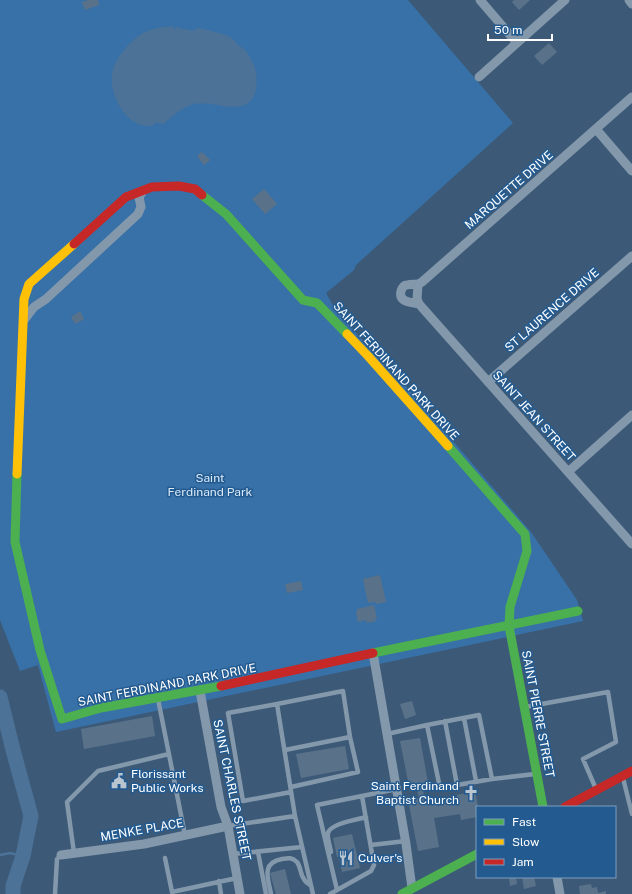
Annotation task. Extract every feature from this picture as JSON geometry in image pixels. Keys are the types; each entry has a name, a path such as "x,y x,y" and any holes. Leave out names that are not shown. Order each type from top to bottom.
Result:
{"street":[{"path":"480,0 517,43"},
{"path":"479,77 565,0"},
{"path":"629,0 632,4"},
{"name":"MARQUETTE DRIVE","path":"401,292 403,287 408,285 418,285 632,97"},
{"path":"596,129 632,170"},
{"name":"SAINT FERDINAND PARK DRIVE","path":"510,626 510,607 527,551 525,534 368,356 317,302 303,300 226,214 194,189 179,186 152,187 126,197 29,284 24,299 15,507 15,542 41,654 62,719 102,708 200,691 373,653 510,626 578,612"},
{"path":"24,320 34,307 46,299 138,214 140,207 138,197 143,191"},
{"name":"ST LAURENCE DRIVE","path":"488,382 632,256"},
{"path":"418,285 417,298 419,304"},
{"name":"SAINT JEAN STREET","path":"401,292 402,298 406,302 419,304 632,544"},
{"path":"568,472 632,415"},
{"name":"SAINT PIERRE STREET","path":"510,626 543,806"},
{"path":"373,653 406,840 413,891"},
{"name":"SAINT CHARLES STREET","path":"200,691 220,807 228,826 240,894"},
{"path":"567,806 632,771"},
{"name":"MENKE PLACE","path":"61,855 144,844 228,826"},
{"path":"402,894 413,891 476,855"},
{"path":"557,878 560,894"}],"lane":[{"path":"343,691 350,737 358,772 243,801 228,713 277,704 343,691"},
{"path":"525,707 608,692 616,742 583,759 597,790"},
{"path":"158,699 185,835"},
{"path":"277,704 295,816 312,894"},
{"path":"387,734 479,715 492,779"},
{"path":"464,718 476,781"},
{"path":"445,721 457,785"},
{"path":"427,725 440,788 476,781 537,774"},
{"path":"285,750 350,737"},
{"path":"74,853 67,802 98,771 169,754"},
{"path":"622,776 632,814"},
{"path":"337,890 317,805 397,789"},
{"path":"330,894 371,871 374,865 362,796"},
{"path":"228,826 295,816"},
{"path":"330,860 332,855 328,832 331,828 336,825 366,817"},
{"path":"371,845 406,840"},
{"path":"233,854 302,847"},
{"path":"258,852 266,894"},
{"path":"55,894 57,860 61,855"},
{"path":"165,858 173,893 237,878"},
{"path":"271,894 267,872 268,867 272,862 287,858 292,858 296,861 299,865 303,879 311,886"},
{"path":"219,881 221,894"}],"green space":[{"name":"Saint Ferdinand Park","path":"0,0 408,0 513,123 356,265 354,270 326,293 334,307 400,384 405,385 531,532 577,600 583,621 56,732 38,665 20,671 0,620"}],"shaded area":[{"path":"173,26 174,29 179,27 192,31 198,28 223,34 235,41 238,46 242,47 248,54 256,71 256,89 252,99 246,104 230,107 202,103 190,105 163,124 155,123 152,126 141,125 125,114 114,95 112,74 116,62 129,44 140,35 162,27"}],"building":[{"path":"98,0 99,5 85,10 82,2"},
{"path":"514,0 530,0 519,10 512,2"},
{"path":"549,43 557,52 542,65 534,56"},
{"path":"202,152 210,160 204,165 197,156"},
{"path":"264,189 277,204 265,214 252,199"},
{"path":"80,311 84,319 75,324 71,317"},
{"path":"380,575 386,602 376,604 375,602 368,603 363,579"},
{"path":"301,581 303,590 287,593 285,584"},
{"path":"374,605 377,618 375,618 376,621 367,623 366,620 358,622 356,613 357,609"},
{"path":"412,701 416,715 405,719 400,704"},
{"path":"152,716 155,736 84,749 81,729"},
{"name":"Saint Ferdinand Baptist Church","path":"420,738 429,788 423,789 424,797 429,796 431,802 457,797 457,795 475,791 478,806 476,806 476,817 461,820 460,814 434,818 439,847 418,851 408,800 419,798 417,790 410,791 400,741"},
{"path":"345,746 349,769 301,778 296,754"},
{"path":"352,834 360,868 342,872 333,838"},
{"path":"285,869 291,894 276,894 270,873"},
{"path":"509,878 516,878 517,884 510,886"},
{"path":"522,878 534,878 536,886 524,889"},
{"path":"591,884 592,888 597,887 598,893 606,891 606,894 580,894 579,886"}],"waterway":[{"path":"0,697 31,816 23,856 13,886 13,894"},
{"path":"0,855 10,853 23,856"}],"traffic: fast":[{"path":"202,195 226,214 303,300 317,303 347,334"},
{"path":"448,446 525,534 527,551 510,607 509,626 543,806"},
{"path":"17,474 15,542 40,650 62,719 101,708 221,686"},
{"path":"373,653 578,611"},
{"path":"402,894 476,855"}],"traffic: slow":[{"path":"17,474 24,299 29,284 74,244"},
{"path":"347,334 448,446"}],"traffic: jam":[{"path":"74,244 126,197 152,187 179,186 195,189 202,195"},
{"path":"221,686 373,653"},
{"path":"567,806 632,771"}],"place":[{"name":"Florissant Public Works","path":"119,781"},
{"name":"Saint Ferdinand Baptist Church","path":"471,793"},
{"name":"Culver's","path":"346,858"}]}
